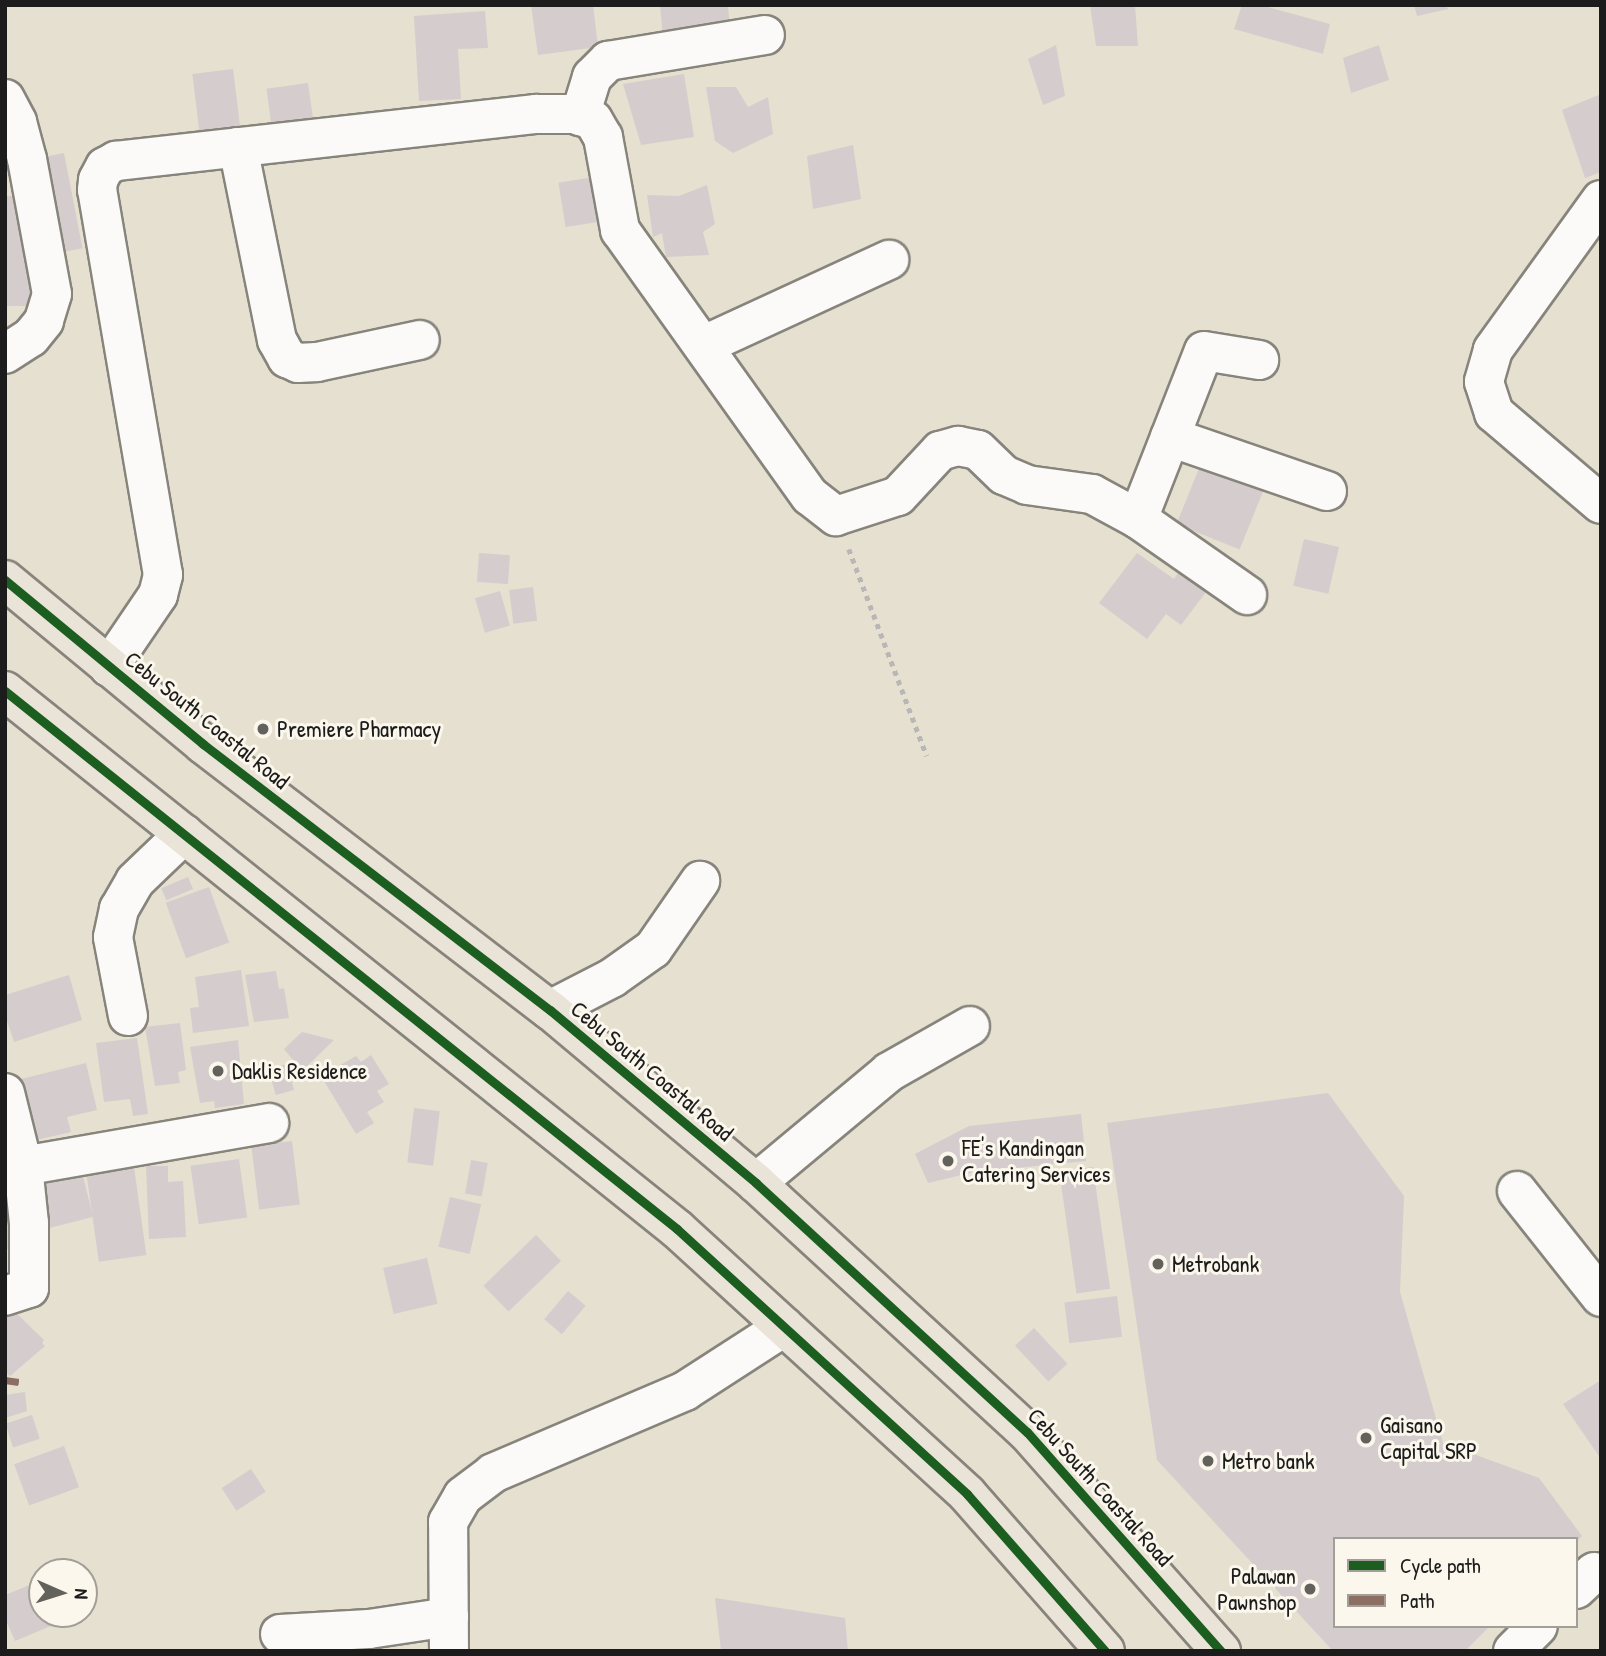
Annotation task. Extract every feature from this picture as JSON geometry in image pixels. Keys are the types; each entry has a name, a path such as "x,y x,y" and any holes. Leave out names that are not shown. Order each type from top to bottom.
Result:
{"highway":[{"name":"Cebu South Coastal Road","path":"5,580 203,744 550,1010 756,1183 1027,1432 1220,1651"},
{"path":"5,691 677,1228 967,1494 1105,1651"}],"street":[{"path":"580,116 592,77 608,61 765,35"},
{"path":"5,99 17,122 27,159 52,294 44,321 31,337 5,354"},
{"path":"109,667 158,595 163,575 99,204 98,180 105,167 116,161 537,114 580,116 593,120 603,137 620,230 810,496 836,516 898,496 940,451 958,446 978,450 1004,475 1027,485 1093,494 1138,519 1247,595"},
{"path":"238,147 277,340 287,358 298,363 317,362 420,340"},
{"path":"1601,200 1493,350 1484,382 1494,414 1601,504"},
{"path":"704,345 889,260"},
{"path":"1138,519 1204,351 1259,360"},
{"path":"1170,437 1328,491"},
{"path":"128,1016 113,937 119,909 135,881 184,834"},
{"path":"550,1010 612,978 653,949 700,881"},
{"path":"756,1183 889,1072 970,1026"},
{"path":"5,1093 23,1166 29,1223 29,1289 5,1296"},
{"path":"23,1166 269,1123"},
{"path":"1517,1191 1601,1297"},
{"path":"280,1634 369,1629 449,1634 448,1522 464,1496 493,1474 685,1391 784,1327"},
{"path":"1513,1651 1536,1628"}],"path":[{"path":"836,516 927,755"}],"building":[{"path":"531,5 593,5 598,47 538,55"},
{"path":"660,5 728,5 730,32 663,38"},
{"path":"1090,5 1135,5 1138,46 1096,46"},
{"path":"1242,5 1260,5 1330,24 1323,54 1234,29"},
{"path":"1414,5 1446,5 1448,9 1417,16"},
{"path":"485,11 488,48 458,49 461,99 419,101 414,16"},
{"path":"1056,45 1065,96 1043,105 1028,59"},
{"path":"1379,45 1389,80 1351,93 1343,58"},
{"path":"233,69 241,133 200,138 192,74"},
{"path":"684,74 694,137 641,145 623,84"},
{"path":"308,83 314,126 272,131 266,89"},
{"path":"706,87 736,87 748,107 768,97 773,134 733,153 715,141"},
{"path":"1601,94 1601,172 1585,178 1562,110"},
{"path":"853,145 861,199 813,209 807,156"},
{"path":"64,153 83,248 56,253 37,158"},
{"path":"594,177 601,221 565,227 558,183"},
{"path":"707,185 715,224 703,232 709,255 666,257 662,233 653,237 647,195 679,196"},
{"path":"5,196 31,196 31,306 5,306"},
{"path":"1202,461 1265,486 1240,550 1177,524"},
{"path":"1304,539 1339,547 1328,594 1293,586"},
{"path":"479,553 510,555 508,584 477,582"},
{"path":"1137,553 1174,579 1182,567 1209,588 1181,625 1166,614 1147,639 1099,603"},
{"path":"533,587 537,621 513,624 509,590"},
{"path":"500,591 510,626 485,633 475,598"},
{"path":"188,877 193,889 166,900 161,888"},
{"path":"209,887 229,942 186,958 166,903"},
{"path":"241,970 249,1026 193,1033 190,1008 199,1007 195,977"},
{"path":"276,971 279,989 284,988 289,1018 254,1022 245,975"},
{"path":"69,975 82,1020 14,1042 5,1015 5,995"},
{"path":"180,1023 186,1070 178,1072 180,1083 155,1086 145,1027"},
{"path":"302,1032 334,1040 302,1071 284,1049"},
{"path":"137,1038 148,1114 133,1116 130,1099 104,1102 96,1043"},
{"path":"238,1040 244,1104 215,1108 214,1101 200,1103 190,1047"},
{"path":"371,1055 389,1084 377,1091 384,1102 367,1112 374,1123 356,1134 321,1076 356,1056 361,1062"},
{"path":"86,1063 97,1110 67,1117 71,1132 36,1140 21,1079"},
{"path":"287,1064 294,1090 276,1095 269,1069"},
{"path":"1328,1093 1404,1196 1400,1292 1443,1443 1539,1478 1582,1536 1578,1540 1578,1537 1333,1537 1333,1628 1488,1628 1465,1651 1333,1651 1157,1460 1107,1123"},
{"path":"414,1108 440,1111 433,1166 407,1163"},
{"path":"1081,1114 1086,1161 974,1172 928,1183 915,1154 969,1126"},
{"path":"292,1141 300,1205 259,1210 251,1146"},
{"path":"239,1159 247,1217 199,1224 190,1166"},
{"path":"133,1160 146,1255 99,1262 85,1167"},
{"path":"471,1160 488,1163 482,1196 465,1193"},
{"path":"146,1166 168,1166 168,1182 183,1181 186,1237 149,1239"},
{"path":"1093,1167 1110,1289 1076,1294 1059,1172"},
{"path":"73,1168 76,1178 83,1176 93,1217 49,1228 38,1186 44,1185 43,1176"},
{"path":"450,1197 481,1204 470,1254 439,1247"},
{"path":"5,1210 14,1248 5,1250"},
{"path":"536,1235 561,1261 508,1312 483,1286"},
{"path":"427,1258 438,1304 394,1314 383,1268"},
{"path":"568,1291 586,1306 562,1334 544,1319"},
{"path":"1117,1296 1122,1337 1069,1343 1064,1302"},
{"path":"11,1308 44,1340 42,1343 45,1346 10,1376 5,1372 5,1314"},
{"path":"1034,1328 1067,1364 1048,1382 1015,1346"},
{"path":"1601,1380 1601,1459 1563,1404"},
{"path":"25,1392 27,1411 5,1418 5,1395"},
{"path":"32,1415 40,1439 13,1447 5,1424"},
{"path":"64,1446 79,1487 29,1505 14,1464"},
{"path":"251,1469 266,1492 236,1511 222,1488"},
{"path":"28,1586 28,1628 46,1628 15,1641 5,1618 5,1595"},
{"path":"715,1598 845,1618 848,1651 721,1651"}],"marked path":[{"path":"5,1380 19,1382"}],"cycle path":[{"path":"5,580 203,744 550,1010 756,1183 1027,1432 1221,1651"},
{"path":"5,691 677,1229 967,1494 1105,1651"}],"place":[{"name":"Premiere Pharmacy","path":"263,729"},
{"name":"Daklis Residence","path":"218,1071"},
{"name":"FE's Kandingan Catering Services","path":"948,1161"},
{"name":"Metrobank","path":"1158,1264"},
{"name":"Gaisano Capital SRP","path":"1366,1438"},
{"name":"Metro bank","path":"1208,1461"},
{"name":"Palawan Pawnshop","path":"1310,1589"}]}
